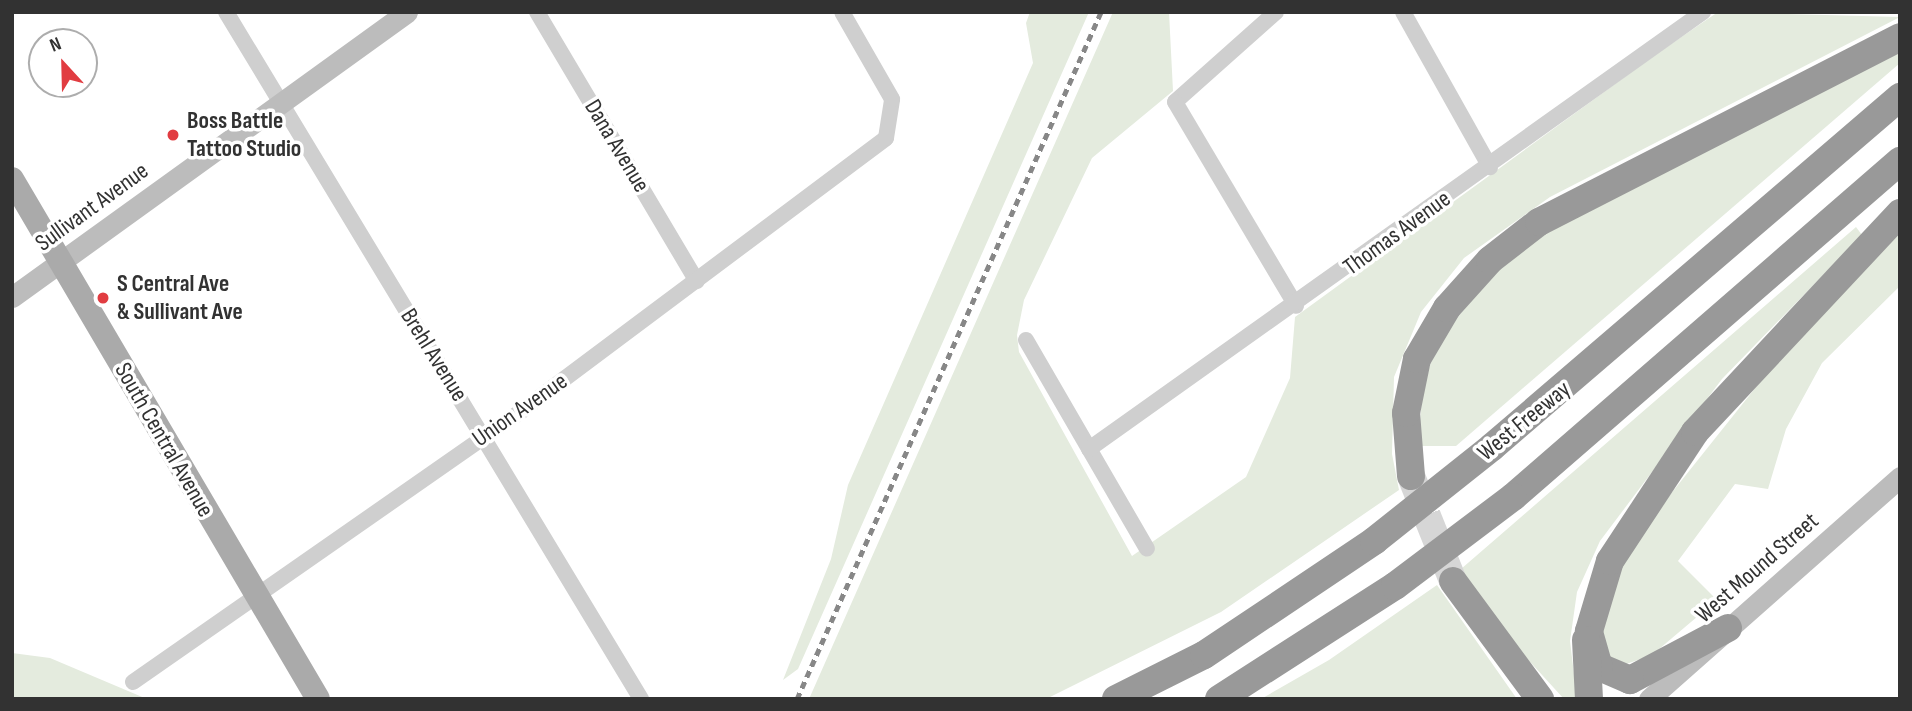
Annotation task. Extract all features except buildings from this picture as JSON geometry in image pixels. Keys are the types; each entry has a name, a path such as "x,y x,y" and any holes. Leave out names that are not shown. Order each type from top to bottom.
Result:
{"highway":[{"path":"1411,476 1406,413 1417,359 1447,308 1490,260 1539,222 1900,37"},
{"name":"West Freeway","path":"1116,699 1203,655 1374,541 1492,447 1900,97"},
{"name":"West Freeway","path":"1219,699 1395,586 1513,497 1900,161"},
{"path":"1589,699 1582,653 1610,561 1695,432 1900,214"},
{"path":"1453,581 1540,699"},
{"path":"1589,631 1599,667 1630,680 1728,628"}],"main road":[{"name":"South Central Avenue","path":"12,179 318,699"}],"street":[{"name":"Brehl Avenue","path":"226,12 641,699"},
{"name":"Sullivant Avenue","path":"12,297 407,12"},
{"name":"Dana Avenue","path":"537,12 697,281"},
{"name":"Union Avenue","path":"133,682 484,436 874,149 893,122 892,99 842,12"},
{"path":"1276,12 1175,102 1296,306"},
{"path":"1402,12 1490,167"},
{"name":"Thomas Avenue","path":"1089,449 1296,306 1702,12"},
{"path":"1026,340 1147,549"},
{"name":"West Mound Street","path":"1649,699 1900,477"}],"shaded area":[{"path":"1030,12 1089,12 798,669 783,680 831,559 848,485 1033,63 1026,23"},
{"path":"1113,12 1169,12 1173,91 1092,158 1024,300 1017,335 1019,352 1132,556 1246,477 1290,378 1295,317 1655,55 1718,12 1900,17 1550,197 1464,258 1421,312 1394,377 1392,454 1399,490 1221,612 1046,699 809,699"},
{"path":"1900,47 1900,63 1456,446 1418,446 1423,383 1441,337 1503,263 1557,223"},
{"path":"1856,227 1862,235 1722,379 1600,541 1577,592 1570,641 1577,699 1564,699 1512,642 1461,569"},
{"path":"1900,231 1900,286 1822,363 1786,429 1768,489 1735,484 1678,561 1717,600 1652,655 1615,668 1600,634 1619,571 1650,520 1772,367"},
{"path":"1437,585 1517,699 1261,699 1329,660"},
{"path":"12,653 50,658 147,699 12,699"}],"tunnel":[{"path":"1411,476 1453,581"}],"railway":[{"path":"797,699 1101,12"}],"place":[{"name":"Boss Battle Tattoo Studio","path":"173,135"},
{"name":"S Central Ave & Sullivant Ave","path":"103,298"}]}
